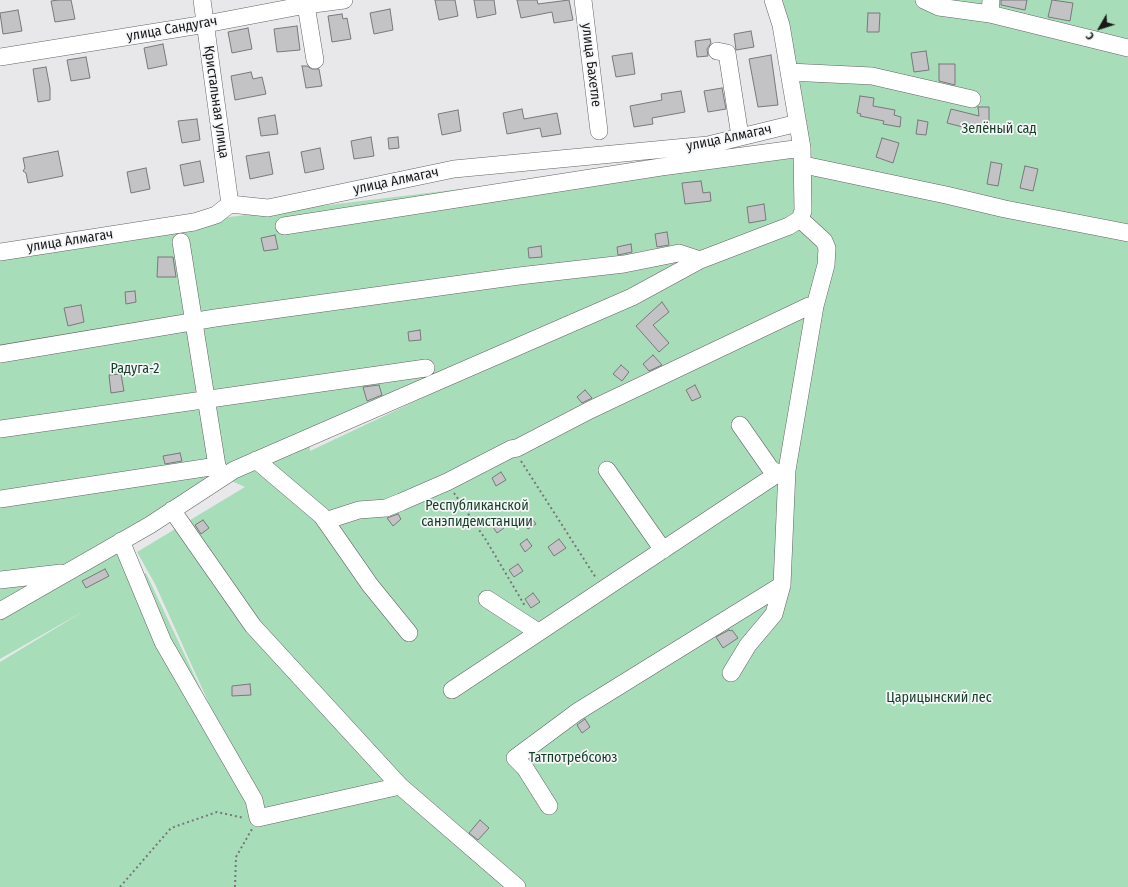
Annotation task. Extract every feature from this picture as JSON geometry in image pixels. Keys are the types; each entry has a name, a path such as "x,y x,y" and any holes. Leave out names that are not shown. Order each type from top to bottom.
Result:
{"street":[{"name":"Кристальная улица","path":"202,0 230,204"},
{"name":"улица Сандугач","path":"0,58 206,24 306,5 344,0"},
{"name":"улица Бахетле","path":"583,0 599,131"},
{"path":"0,499 234,470 632,297 700,260 789,226 800,219 804,210 804,165 802,148 781,25 773,0"},
{"path":"924,0 939,7 990,7 1128,48"},
{"path":"306,5 315,60"},
{"path":"717,51 727,53 740,136"},
{"path":"789,72 872,76 972,99"},
{"name":"улица Алмагач","path":"0,252 194,222 216,215 230,204 268,208 454,169 708,145 798,123"},
{"path":"284,226 660,167 802,148"},
{"path":"804,165 1005,209 1128,233"},
{"path":"731,673 748,645 774,614 782,585 782,472 815,306 826,265 827,248 824,241 800,219"},
{"path":"181,242 193,322 220,471"},
{"path":"0,354 193,322 519,276 624,264 679,253 700,260"},
{"path":"326,521 359,510 386,508 447,482 597,406 809,306 815,306"},
{"path":"0,429 426,368"},
{"path":"740,425 770,468 782,472"},
{"path":"256,460 326,521 370,585 409,633"},
{"path":"607,470 663,550"},
{"path":"0,611 172,510 220,471"},
{"path":"452,690 782,472"},
{"path":"172,510 253,626 400,786 517,887"},
{"path":"121,541 163,642 254,800 258,818 400,786"},
{"path":"0,580 68,572"},
{"path":"550,806 525,768 515,758 577,712 782,585"},
{"path":"487,599 538,632"}],"path":[{"path":"514,449 542,496 604,589"},
{"path":"447,482 486,540 527,610"},
{"path":"120,887 171,828 217,812 244,818 254,800"},
{"path":"235,887 236,857 258,818"}],"green space":[{"path":"775,0 1128,0 1128,887 0,887 0,662 84,611 0,659 0,255 221,218 800,148","holes":["760,238 310,451 309,431","220,476 245,487 137,552 155,584 233,757 146,573 133,581 119,540"]}],"building":[{"path":"71,0 75,19 55,22 51,1"},
{"path":"435,0 455,0 458,16 439,20"},
{"path":"474,0 494,0 496,14 477,18"},
{"path":"517,0 537,0 538,4 569,0 573,20 554,23 552,12 521,18"},
{"path":"1001,0 1027,0 1025,10 1001,5"},
{"path":"1052,0 1073,3 1070,21 1048,17"},
{"path":"390,9 393,30 374,34 370,13"},
{"path":"18,10 22,31 3,34 0,13"},
{"path":"868,13 880,13 879,32 867,32"},
{"path":"342,14 343,19 347,18 351,39 332,42 328,16"},
{"path":"297,26 300,50 277,52 274,29"},
{"path":"248,28 252,49 232,53 228,32"},
{"path":"751,31 754,47 736,50 734,34"},
{"path":"710,39 711,43 707,49 708,56 697,57 695,41"},
{"path":"163,44 167,65 148,69 144,48"},
{"path":"926,51 929,70 914,72 911,53"},
{"path":"632,53 635,74 616,77 612,56"},
{"path":"771,55 778,105 758,107 749,59"},
{"path":"86,57 90,78 71,81 67,60"},
{"path":"939,64 955,64 955,85 939,81"},
{"path":"302,66 307,66 312,69 319,69 322,86 306,88"},
{"path":"46,67 50,88 50,100 38,102 33,69"},
{"path":"251,72 253,79 262,77 266,94 235,100 231,76"},
{"path":"722,88 726,109 708,112 704,91"},
{"path":"681,91 685,112 652,118 653,124 634,127 630,106 662,100 661,94"},
{"path":"860,96 874,98 873,106 895,110 894,115 901,117 900,127 883,124 884,121 860,116 861,114 857,113"},
{"path":"978,107 989,107 989,127 963,127 947,123 951,109 979,116"},
{"path":"522,109 524,119 557,113 561,134 542,137 540,128 507,134 503,113"},
{"path":"458,110 461,131 442,135 438,114"},
{"path":"275,115 278,134 261,136 258,118"},
{"path":"197,119 200,140 182,143 178,121"},
{"path":"918,120 928,122 926,135 916,134"},
{"path":"371,137 374,156 354,159 351,141"},
{"path":"398,137 399,148 389,149 388,138"},
{"path":"882,138 899,143 893,163 876,157"},
{"path":"320,148 324,169 305,173 301,152"},
{"path":"58,151 63,176 28,183 26,173 23,171 25,168 23,158"},
{"path":"269,152 273,174 250,179 246,156"},
{"path":"200,161 204,182 184,186 180,165"},
{"path":"991,162 1002,164 998,186 987,184"},
{"path":"1025,166 1038,169 1033,191 1020,188"},
{"path":"146,168 150,189 131,193 127,172"},
{"path":"701,181 703,193 710,192 711,201 685,204 682,183"},
{"path":"764,204 766,220 749,223 747,207"},
{"path":"667,232 669,245 657,247 655,234"},
{"path":"275,235 278,249 264,251 261,238"},
{"path":"631,244 632,252 618,255 617,247"},
{"path":"541,246 542,257 529,258 528,248"},
{"path":"158,257 173,257 176,277 157,277"},
{"path":"135,291 136,302 126,304 125,292"},
{"path":"662,302 669,312 653,325 669,343 659,352 636,326"},
{"path":"81,305 84,322 68,326 64,308"},
{"path":"420,330 421,340 409,341 408,332"},
{"path":"653,355 662,365 649,371 643,364"},
{"path":"621,365 629,372 622,381 613,374"},
{"path":"121,374 124,391 111,393 109,375"},
{"path":"379,385 382,395 367,401 363,387"},
{"path":"695,385 701,397 692,401 686,390"},
{"path":"585,390 592,398 582,403 577,397"},
{"path":"180,453 182,461 165,464 163,456"},
{"path":"501,472 506,480 496,486 492,478"},
{"path":"398,514 401,519 393,526 387,518"},
{"path":"531,517 536,524 528,529 523,522"},
{"path":"498,519 504,528 497,533 491,524"},
{"path":"203,520 209,528 201,534 195,525"},
{"path":"527,539 532,546 525,552 520,544"},
{"path":"559,539 566,548 554,556 548,547"},
{"path":"518,564 523,571 514,577 509,570"},
{"path":"105,569 109,576 86,588 82,581"},
{"path":"533,593 540,602 531,608 525,599"},
{"path":"729,630 732,630 738,638 723,648 716,637"},
{"path":"250,684 251,695 232,696 232,686"},
{"path":"585,719 590,727 582,733 577,725"},
{"path":"480,820 489,828 478,840 469,833"}],"park label":[{"name":"Зелёный сад","path":"999,129"},
{"name":"Радуга-2","path":"135,369"},
{"name":"Республиканской санэпидемстанции","path":"477,514"},
{"name":"Царицынский лес","path":"939,698"},
{"name":"Татпотребсоюз","path":"573,758"}]}
